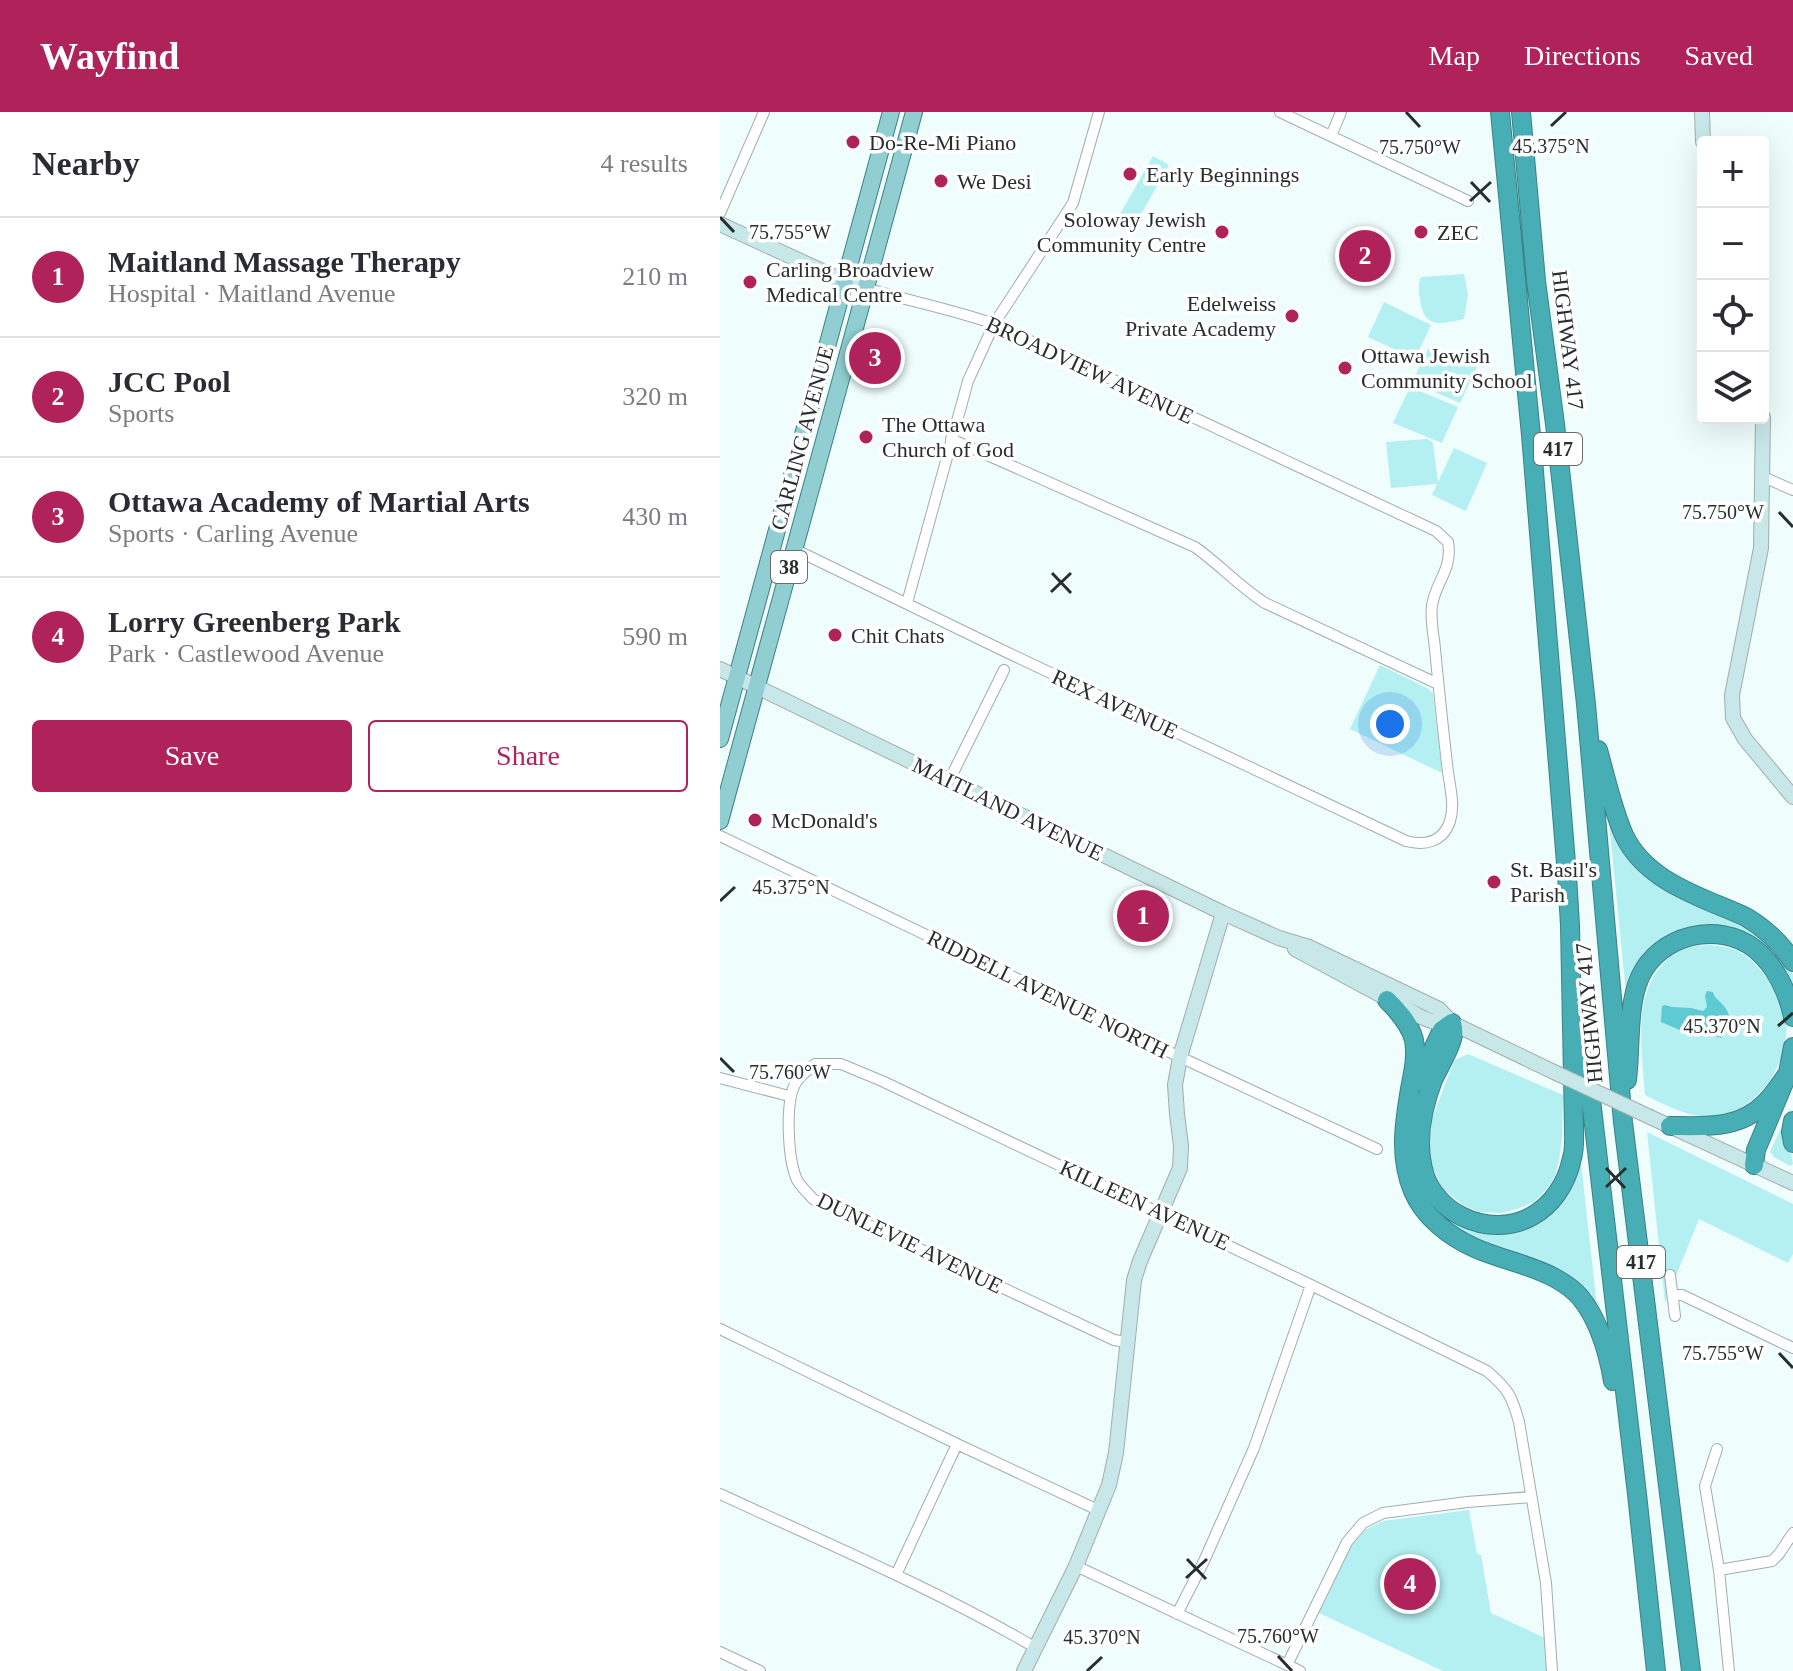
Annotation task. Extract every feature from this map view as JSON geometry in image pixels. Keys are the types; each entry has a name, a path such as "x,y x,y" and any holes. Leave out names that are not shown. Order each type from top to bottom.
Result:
{"highway":[{"name":"417","path":"1500,112 1531,435 1570,925 1656,1671"},
{"name":"HIGHWAY 417","path":"1521,112 1536,281 1586,704 1623,1122 1691,1671"},
{"path":"1586,704 1613,805 1625,836 1638,856 1654,872 1673,884 1757,924 1784,949 1793,962"},
{"path":"1452,1023 1453,1036 1422,1116 1420,1154 1425,1178 1437,1197 1455,1213 1473,1222 1497,1226 1516,1223 1541,1211 1549,1203 1573,1158 1570,925"},
{"path":"1623,1122 1631,1050 1632,1003 1641,975 1659,952 1678,940 1698,935 1722,935 1749,945 1774,970 1786,992 1793,1017"},
{"path":"1387,1000 1407,1024 1414,1041 1415,1060 1403,1154 1414,1194 1439,1225 1475,1248 1536,1268 1567,1285 1579,1296 1597,1325 1609,1357 1618,1418 1637,1494"},
{"path":"1405,1122 1421,1072 1442,1030 1452,1023"},
{"path":"1754,1165 1756,1150 1788,1073 1793,1047"},
{"path":"1670,1126 1720,1126 1745,1118 1764,1104 1788,1073"},
{"path":"1754,1165 1766,1155 1793,1092"},
{"path":"1793,1121 1793,1143"}],"main road":[{"name":"CARLING AVENUE","path":"720,739 891,112"},
{"name":"CARLING AVENUE","path":"720,821 914,112"}],"street":[{"path":"720,213 764,112"},
{"path":"907,603 968,381 994,324 1073,203 1099,112"},
{"path":"1280,112 1468,201"},
{"path":"1331,136 1341,112"},
{"path":"1702,112 1703,136"},
{"name":"BROADVIEW AVENUE","path":"720,224 844,281 994,324 1436,531 1448,542 1450,552 1446,572 1432,606 1438,684"},
{"path":"1763,424 1761,548 1732,695 1733,718 1745,739 1793,797"},
{"path":"951,439 1195,547 1265,603 1438,684"},
{"path":"1761,476 1793,490"},
{"name":"REX AVENUE","path":"794,549 1406,841 1421,845 1438,838 1450,823 1452,801 1438,684"},
{"name":"MAITLAND AVENUE","path":"720,669 1223,913 1279,938 1309,947 1427,1003 1439,1009 1452,1023 1793,1183"},
{"path":"949,781 1004,670"},
{"name":"RIDDELL AVENUE NORTH","path":"720,836 1377,1149"},
{"path":"1024,1671 1076,1566 1109,1485 1116,1453 1134,1280 1180,1168 1175,1085 1180,1057 1223,913"},
{"name":"MAITLAND AVENUE","path":"1279,938 1306,957 1387,1000 1434,1022 1452,1023"},
{"name":"KILLEEN AVENUE","path":"789,1096 797,1081 815,1064 841,1064 1162,1213 1487,1371 1504,1386 1514,1403 1531,1497"},
{"path":"720,1078 789,1096"},
{"name":"DUNLEVIE AVENUE","path":"789,1096 792,1164 798,1183 813,1199 1114,1340 1127,1342"},
{"path":"1670,1275 1675,1316"},
{"path":"1177,1614 1254,1448 1311,1285"},
{"path":"1673,1295 1682,1295 1793,1348"},
{"path":"720,1329 1100,1511"},
{"path":"896,1575 957,1444"},
{"path":"1717,1449 1705,1486 1719,1570 1729,1671"},
{"path":"720,1494 896,1575 1036,1648"},
{"path":"1287,1665 1347,1542 1363,1523 1383,1513 1531,1497 1546,1583 1552,1671"},
{"path":"1719,1570 1772,1561 1793,1533"},
{"path":"1076,1566 1300,1671"},
{"path":"720,1652 760,1671"}],"shaded area":[{"path":"1153,156 1169,165 1135,225 1119,216"},
{"path":"1354,239 1386,254 1377,273 1344,258"},
{"path":"1464,274 1468,294 1464,319 1437,323 1427,318 1419,294 1421,277"},
{"path":"1384,302 1431,325 1415,359 1368,337"},
{"path":"1429,347 1477,367 1460,403 1412,382"},
{"path":"1410,387 1458,407 1442,443 1393,423"},
{"path":"1428,439 1433,443 1438,482 1454,448 1487,463 1466,511 1432,495 1437,484 1391,488 1386,442"},
{"path":"1380,665 1429,689 1433,694 1442,773 1350,729"},
{"path":"1609,821 1619,837 1759,932 1791,970 1793,997 1772,960 1685,932 1626,994"},
{"path":"1707,945 1734,949 1754,963 1778,995 1787,1024 1784,1048 1768,1083 1744,1107 1720,1117 1687,1113 1645,1095 1642,1062 1643,1009 1653,977 1677,951"},
{"path":"1707,991 1713,992 1729,1015 1731,1027 1721,1038 1695,1030 1680,1030 1661,1022 1662,1006 1665,1005 1703,1011 1707,1007"},
{"path":"1468,1054 1563,1095 1562,1140 1555,1176 1534,1202 1517,1209 1500,1213 1479,1212 1463,1205 1443,1189 1429,1160 1432,1119 1455,1060"},
{"path":"1422,1080 1427,1196 1513,1231 1577,1163 1581,1163 1597,1307 1464,1237 1426,1206 1409,1119"},
{"path":"1790,1108 1788,1140 1793,1164 1790,1166 1770,1152"},
{"path":"1647,1132 1793,1204 1793,1254 1788,1263 1699,1219 1665,1303"},
{"path":"1469,1510 1491,1613 1545,1638 1547,1671 1443,1671 1319,1613 1352,1545 1365,1530 1383,1521"}],"place":[{"name":"Do-Re-Mi Piano","path":"853,142"},
{"name":"Early Beginnings","path":"1130,174"},
{"name":"We Desi","path":"941,181"},
{"name":"Soloway Jewish Community Centre","path":"1222,232"},
{"name":"ZEC","path":"1421,232"},
{"name":"JCC Pool","path":"1365,256"},
{"name":"Carling Broadview Medical Centre","path":"750,282"},
{"name":"Edelweiss Private Academy","path":"1292,316"},
{"name":"Ottawa Academy of Martial Arts","path":"875,358"},
{"name":"Ottawa Jewish Community School","path":"1345,368"},
{"name":"The Ottawa Church of God","path":"866,437"},
{"name":"Chit Chats","path":"835,635"},
{"name":"McDonald's","path":"755,820"},
{"name":"St. Basil's Parish","path":"1494,882"},
{"name":"Maitland Massage Therapy","path":"1143,916"},
{"name":"Lorry Greenberg Park","path":"1410,1584"}]}
